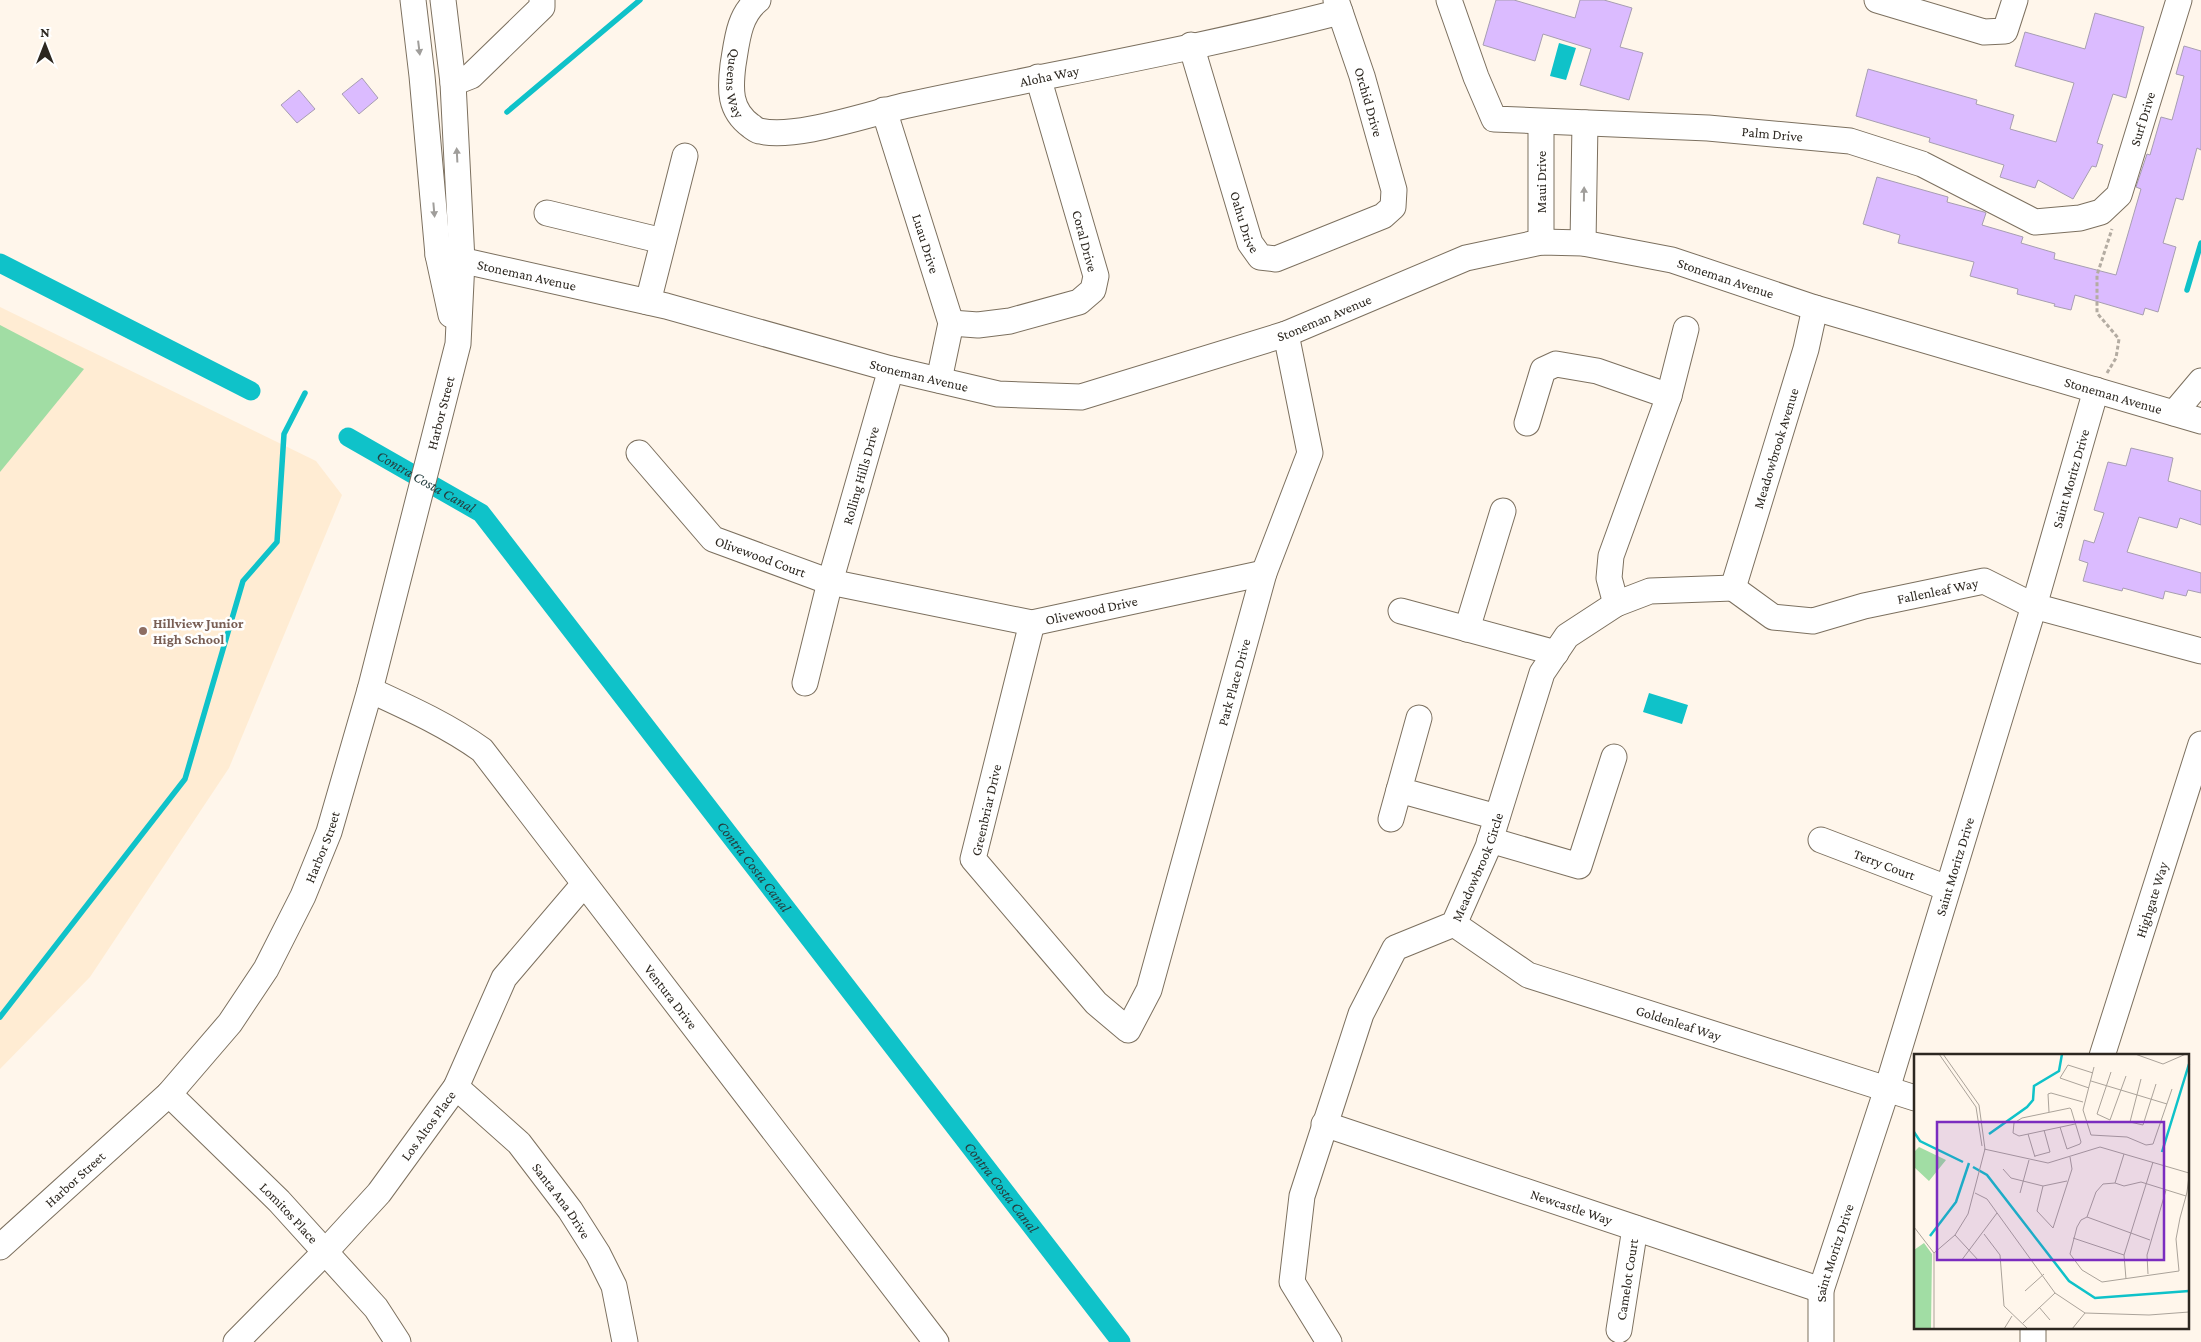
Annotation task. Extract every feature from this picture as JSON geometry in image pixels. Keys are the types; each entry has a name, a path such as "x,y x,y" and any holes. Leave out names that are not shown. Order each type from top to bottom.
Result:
{"street":[{"name":"Harbor Street","path":"413,0 422,76 438,255 458,344"},
{"name":"Harbor Street","path":"0,1247 169,1094 230,1023 266,969 304,896 329,832 370,690 416,518 458,344 462,262 453,83 443,0"},
{"path":"453,83 471,76 542,7 542,0"},
{"name":"Queens Way","path":"758,0 750,6 739,30 731,82 732,104 743,120 759,132"},
{"name":"Palm Drive","path":"1449,0 1476,77 1494,119 1708,128 1850,141 1922,164 2035,222 2090,215"},
{"path":"1877,0 1984,32 2005,30 2015,0"},
{"name":"Surf Drive","path":"2090,215 2120,195 2179,0"},
{"name":"Aloha Way","path":"759,132 795,132 884,110 1038,77 1191,45 1259,33 1338,6"},
{"name":"Orchid Drive","path":"1338,6 1362,76 1394,190 1393,206"},
{"name":"Oahu Drive","path":"1191,45 1250,243 1260,257 1276,259 1383,216 1393,206"},
{"name":"Coral Drive","path":"951,323 978,325 1010,321 1079,302 1093,290 1096,276 1038,77"},
{"name":"Luau Drive","path":"884,110 951,323 939,380"},
{"name":"Maui Drive","path":"1541,122 1541,242"},
{"path":"1583,243 1586,123"},
{"path":"648,302 685,156"},
{"path":"548,213 664,241"},
{"name":"Stoneman Avenue","path":"438,255 462,262 648,302 891,369 998,394 1081,397 1286,334 1466,258 1541,242 1583,243 1672,260 1815,308 2201,421"},
{"name":"Meadowbrook Avenue","path":"1733,588 1806,349 1815,308"},
{"path":"1616,604 1609,578 1611,556 1669,396 1686,328"},
{"name":"Park Place Drive","path":"1128,1030 1149,990 1264,573 1310,453 1286,334"},
{"path":"1527,423 1543,370 1556,364 1597,371 1669,396"},
{"name":"Rolling Hills Drive","path":"805,684 830,582 891,369"},
{"path":"2174,413 2201,381"},
{"name":"Saint Moritz Drive","path":"1821,1342 1820,1290 1887,1090 2034,606 2096,390"},
{"name":"Olivewood Court","path":"639,453 713,539 830,582"},
{"path":"1467,629 1503,511"},
{"name":"Olivewood Drive","path":"830,582 1032,623 1264,573"},
{"name":"Fallenleaf Way","path":"1733,588 1773,617 1813,621 1864,606 1984,581 2034,606 2201,651"},
{"name":"Meadowbrook Circle","path":"1329,1342 1292,1282 1302,1196 1361,1014 1394,948 1454,924 1493,829 1542,673 1567,636 1616,604 1650,592 1733,588"},
{"path":"1401,611 1556,654"},
{"name":"Greenbriar Drive","path":"1032,623 972,860 1096,1002 1128,1030"},
{"name":"Ventura Drive","path":"370,690 424,715 461,735 482,750 936,1342"},
{"path":"1391,819 1419,718"},
{"name":"Highgate Way","path":"2103,1054 2201,744"},
{"path":"1399,790 1579,866 1614,757"},
{"name":"Terry Court","path":"1820,840 1947,888"},
{"name":"Los Altos Place","path":"236,1342 325,1252 379,1193 456,1086 504,978 584,884"},
{"name":"Goldenleaf Way","path":"1454,924 1528,975 1914,1098"},
{"name":"Santa Ana Drive","path":"456,1086 519,1143 570,1210 598,1254 614,1286 625,1342"},
{"name":"Lomitos Place","path":"169,1094 279,1201 376,1308 398,1342"},
{"name":"Newcastle Way","path":"1324,1124 1820,1290"},
{"name":"Camelot Court","path":"1619,1330 1635,1228"}],"path":[{"path":"2090,215 2113,226 2097,275 2097,313 2119,339 2116,358 2096,390"}],"shaded area":[{"name":"Hillview Junior High School","path":"0,307 316,461 342,495 229,768 90,977 0,1069"}],"green space":[{"path":"0,325 84,369 0,472"}],"water":[{"path":"1559,43 1576,48 1566,80 1550,76"},
{"path":"1649,693 1688,705 1682,724 1643,712"}],"building":[{"path":"1496,0 1514,0 1575,18 1580,0 1604,0 1632,8 1620,47 1643,53 1629,100 1580,85 1591,49 1543,34 1535,61 1483,45"},
{"path":"2095,13 2144,27 2126,98 2113,94 2097,143 2103,145 2096,167 2092,166 2073,199 2038,180 2035,188 2000,177 2004,165 1929,142 1930,138 1856,116 1868,69 1977,100 1976,104 2014,115 2010,129 2056,142 2074,83 2015,66 2025,32 2085,49"},
{"path":"2184,46 2201,51 2201,150 2197,148 2183,200 2176,198 2163,243 2176,247 2158,312 2145,308 2143,315 2075,295 2071,310 2054,306 2055,304 2017,294 2018,289 1970,276 1974,262 1898,243 1900,235 1863,224 1877,177 1948,197 1947,202 1984,212 1986,213 1982,225 2023,237 2021,243 2055,253 2054,259 2116,275 2141,189 2136,187 2147,154 2150,155 2161,117 2172,120 2184,76 2176,74"},
{"path":"362,78 378,98 359,114 342,94"},
{"path":"299,90 315,109 297,123 281,105"},
{"path":"2131,448 2173,458 2168,481 2201,491 2201,525 2180,518 2177,528 2139,517 2127,552 2201,573 2201,593 2188,590 2186,596 2165,591 2163,599 2123,588 2122,591 2083,581 2088,563 2079,560 2084,540 2094,543 2104,513 2094,510 2108,462 2126,466"}],"waterway":[{"path":"507,112 640,0"},
{"path":"2187,290 2201,243"},
{"name":"Contra Costa Canal","path":"0,263 251,391"},
{"path":"0,1017 185,779 243,581 277,542 284,434 305,393"},
{"name":"Contra Costa Canal","path":"348,437 481,513 1121,1342"}],"place":[{"name":"Hillview Junior High School","path":"143,631"}]}
